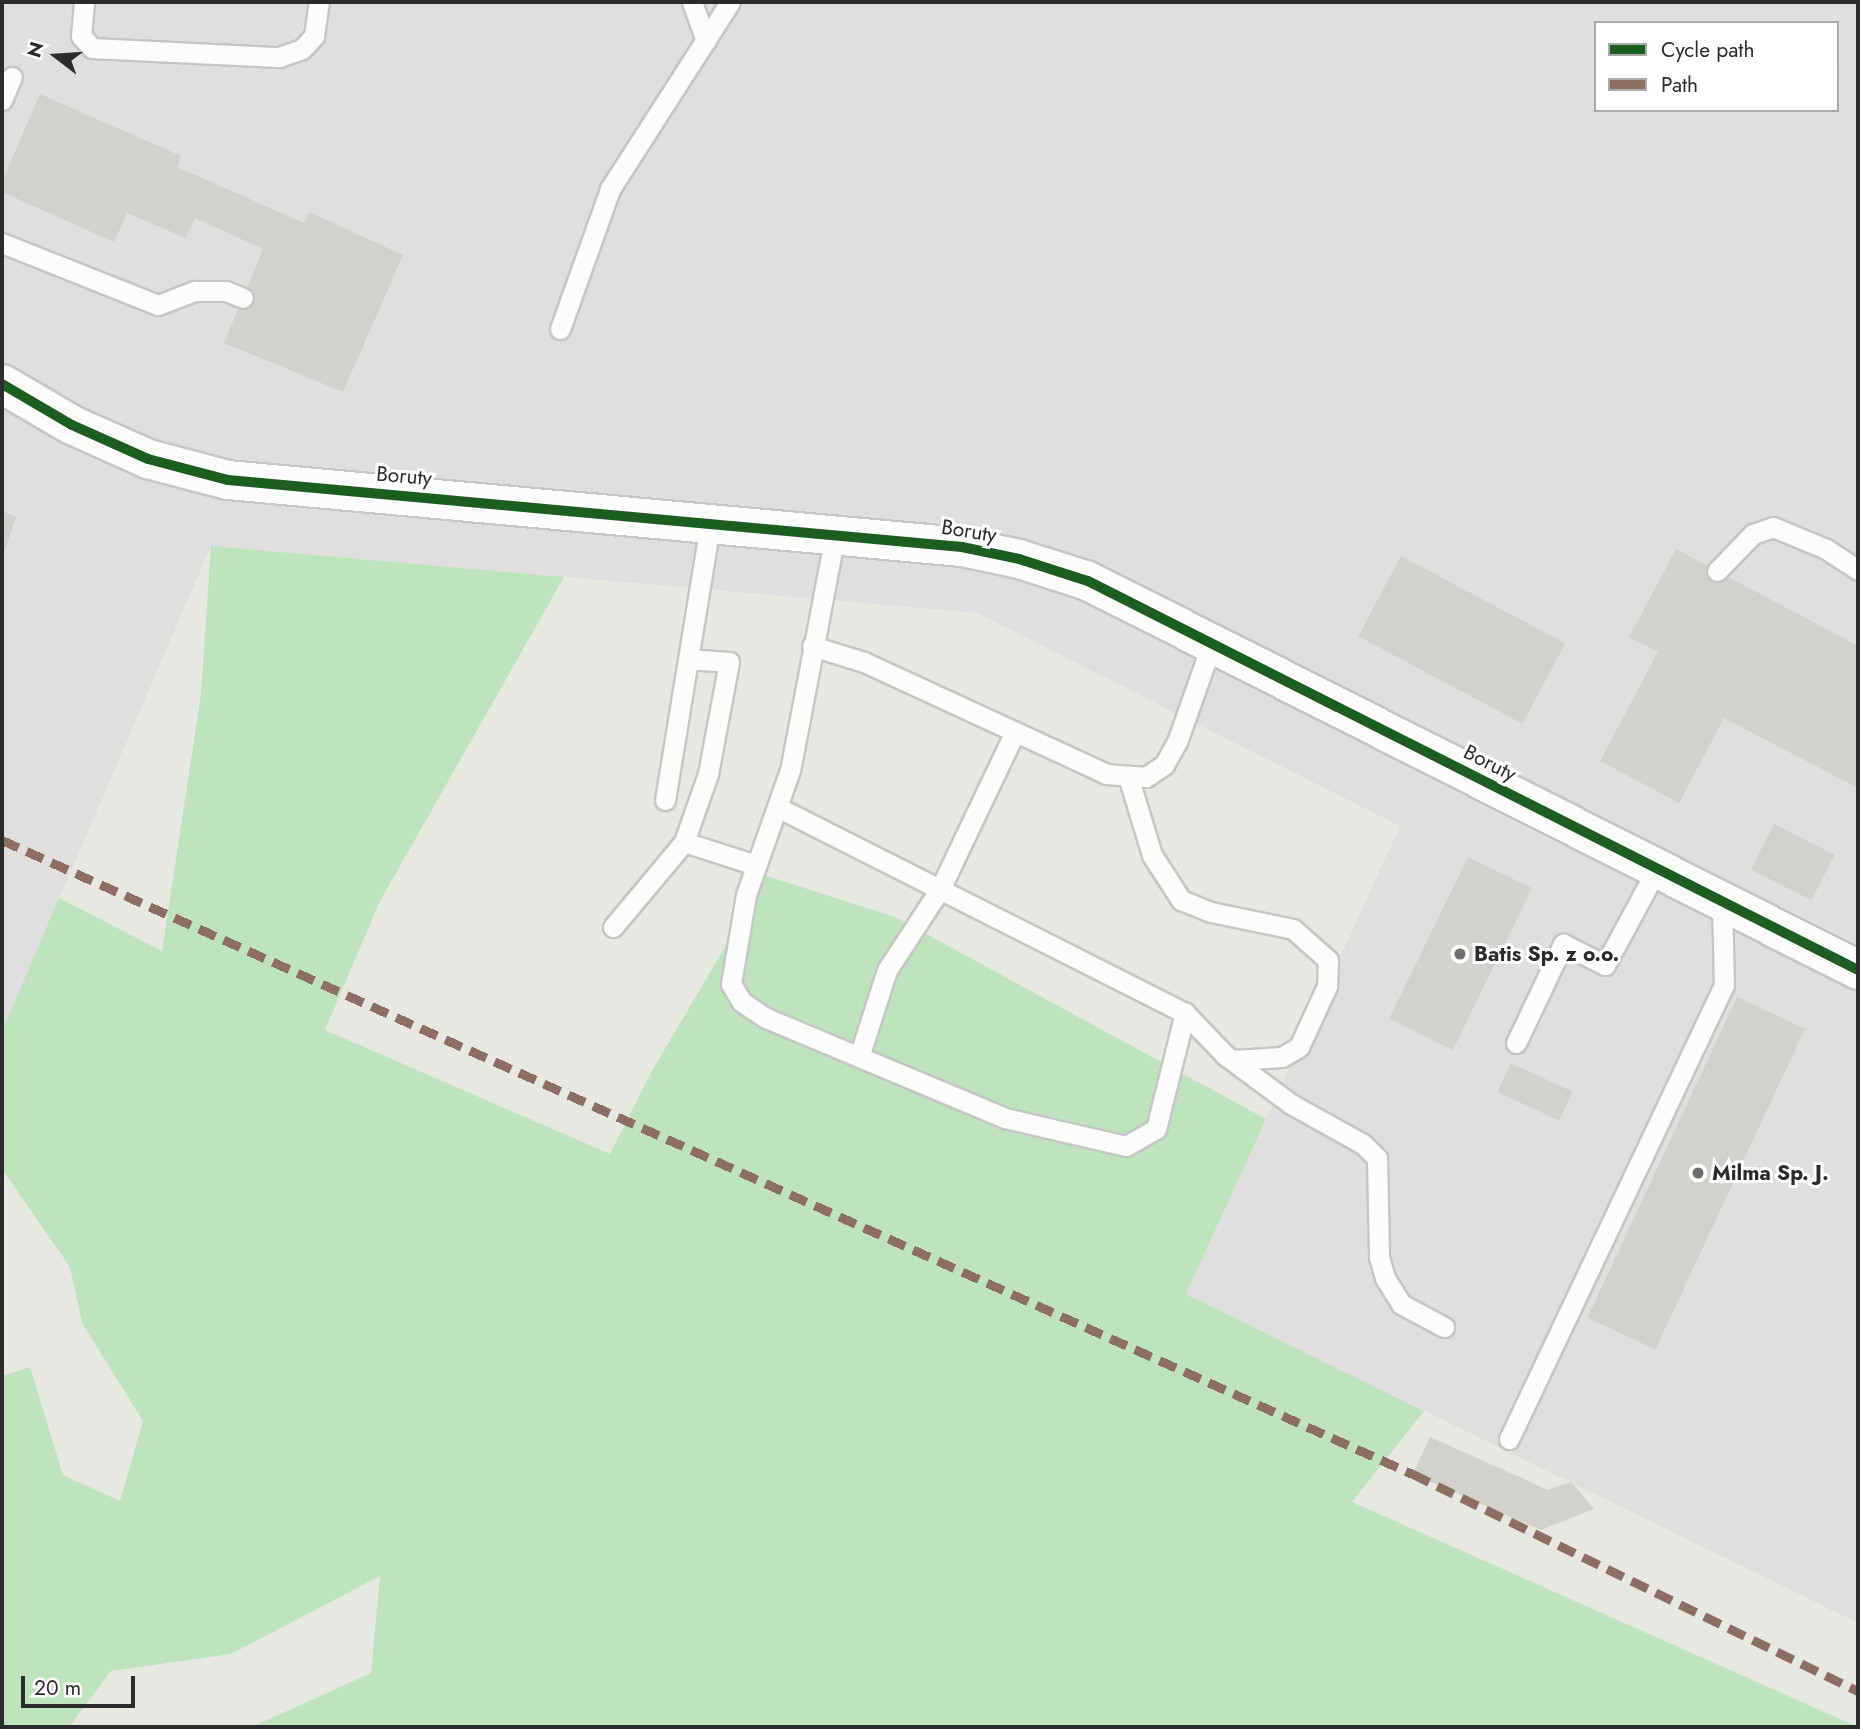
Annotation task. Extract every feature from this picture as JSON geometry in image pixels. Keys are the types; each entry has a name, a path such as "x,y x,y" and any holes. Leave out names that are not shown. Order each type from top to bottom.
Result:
{"street":[{"name":"Boruty","path":"2,384 72,425 148,459 228,480 962,547 1019,559 1088,580 1858,970"}],"lane":[{"path":"84,2 81,36 92,48 279,57 302,49 314,36 318,2"},
{"path":"692,2 706,41"},
{"path":"560,329 610,189 730,2"},
{"path":"2,100 12,77"},
{"path":"2,243 158,306 195,291 226,291 243,298"},
{"path":"665,800 710,524"},
{"path":"1717,571 1754,534 1773,527 1826,549 1858,570"},
{"path":"835,535 790,770 746,895 731,984 742,1002 766,1018 1005,1118 1126,1146 1156,1129 1185,1013"},
{"path":"812,646 864,663 1107,774 1146,777 1164,765 1177,742 1212,643"},
{"path":"613,927 684,842 708,774 729,662 690,659"},
{"path":"859,1057 887,970 940,889 1015,732"},
{"path":"1128,776 1152,855 1181,900 1211,912 1293,929 1328,960 1327,986 1299,1047 1282,1058 1233,1060"},
{"path":"777,807 1185,1013 1233,1060 1291,1104 1363,1144 1377,1158 1379,1257 1385,1279 1401,1304 1444,1327"},
{"path":"684,842 756,865"},
{"path":"1516,1043 1563,944 1605,965 1657,869"},
{"path":"1509,1439 1724,985 1722,901"}],"shaded area":[{"path":"2,2 1858,2 1858,1623 1186,1294 1400,826 977,613 211,546 2,1031"}],"green space":[{"path":"211,546 564,577 379,903 325,1030 610,1154 653,1069 767,876 895,917 1266,1119 1186,1294 1424,1411 1352,1502 1858,1727 252,1727 371,1673 380,1576 231,1654 111,1671 69,1727 2,1727 2,1376 30,1367 63,1475 120,1501 143,1421 82,1323 70,1267 2,1169 2,1031 59,898 162,951 201,694"}],"building":[{"path":"40,94 181,156 177,167 304,223 309,212 403,255 343,392 224,343 263,249 195,218 186,238 127,213 114,242 2,192 2,181"},
{"path":"2,511 16,517 2,558"},
{"path":"1676,549 1858,646 1858,788 1724,718 1679,803 1600,761 1658,652 1629,637"},
{"path":"1401,556 1565,643 1523,724 1358,636"},
{"path":"1774,824 1835,855 1811,900 1751,869"},
{"name":"Batis Sp. z o.o.","path":"1468,857 1532,888 1453,1050 1389,1019"},
{"name":"Milma Sp. J.","path":"1737,997 1805,1029 1655,1350 1587,1318"},
{"path":"1511,1063 1573,1092 1559,1121 1497,1092"},
{"path":"1430,1437 1548,1490 1571,1482 1594,1509 1541,1530 1413,1474"}],"railway":[{"path":"1839,69 1858,34"},
{"path":"1761,215 1817,112"}],"marked path":[{"path":"2,840 1413,1474 1858,1691"}],"cycle path":[{"path":"2,384 72,425 148,459 228,480 962,547 1019,559 1088,581 1858,970"}],"place":[{"name":"Batis Sp. z o.o.","path":"1460,954"},
{"name":"Milma Sp. J.","path":"1698,1173"}]}
